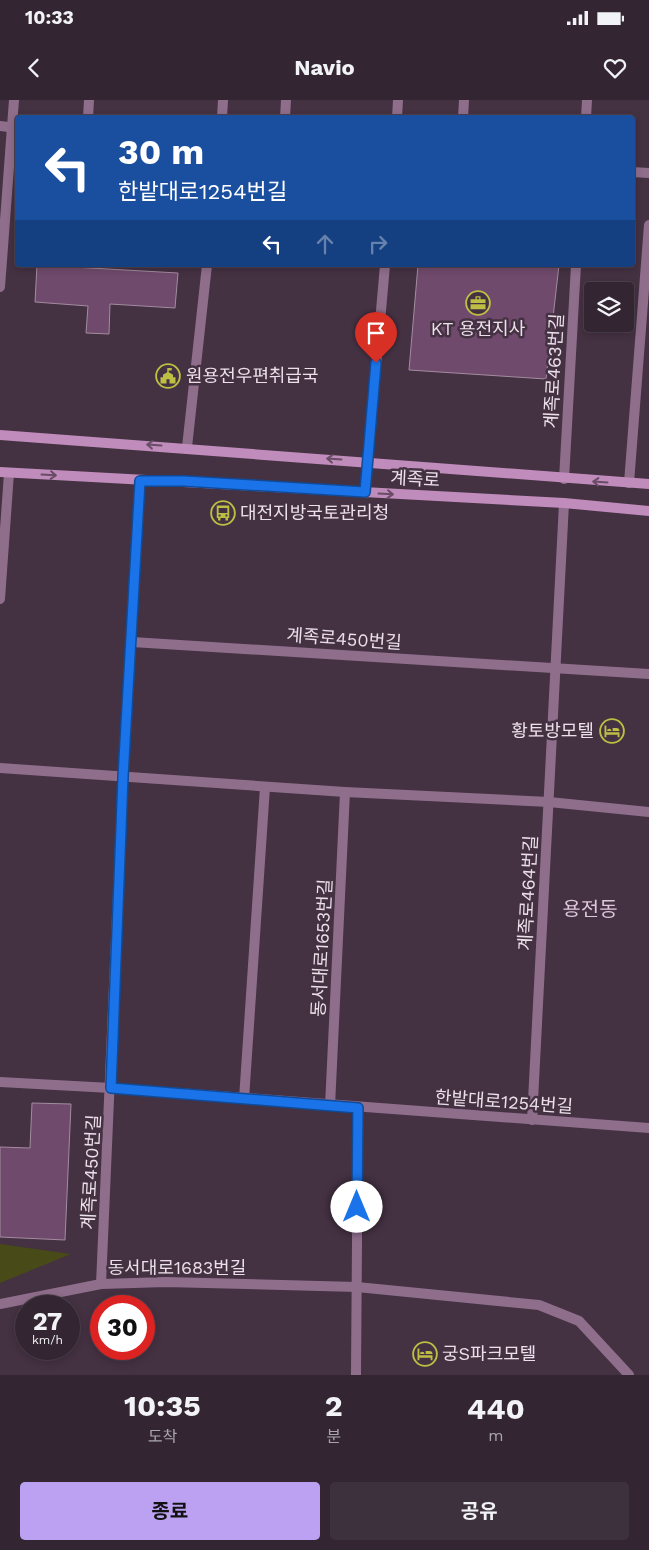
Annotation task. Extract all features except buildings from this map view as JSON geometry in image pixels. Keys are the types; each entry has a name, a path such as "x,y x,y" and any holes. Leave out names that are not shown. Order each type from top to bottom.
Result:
{"main road":[{"name":"계족로","path":"0,435 187,447 564,479 649,484"},
{"name":"계족로","path":"4,473 140,481 184,481 564,503 649,511"}],"street":[{"path":"0,287 15,128 14,100"},
{"path":"88,115 89,100"},
{"path":"222,115 223,100"},
{"path":"285,115 286,100"},
{"path":"397,115 398,100"},
{"path":"463,115 464,100"},
{"path":"586,115 587,100"},
{"path":"0,126 15,128"},
{"path":"635,172 649,173"},
{"path":"629,484 644,361 649,225"},
{"path":"187,447 207,267"},
{"path":"365,492 385,267"},
{"name":"계족로463번길","path":"564,479 576,267"},
{"path":"0,600 4,473"},
{"name":"계족로450번길","path":"101,1284 123,777 140,481"},
{"name":"계족로464번길","path":"532,1120 564,503"},
{"name":"계족로450번길","path":"132,642 554,668"},
{"path":"554,668 649,674"},
{"path":"0,768 345,792 549,802 649,812"},
{"path":"244,1099 265,786"},
{"name":"동서대로1653번길","path":"330,1106 345,792"},
{"name":"한밭대로1254번길","path":"0,1082 111,1088 330,1106 649,1128"},
{"path":"356,1375 358,1108"},
{"name":"동서대로1683번길","path":"0,1304 101,1284 166,1282 357,1287 539,1305 579,1321 629,1375"}],"shaded area":[{"path":"0,1244 71,1254 0,1283"}],"place":[{"name":"KT 용전지사","path":"478,303"},
{"name":"원용전우편취급국","path":"168,376"},
{"name":"대전지방국토관리청","path":"223,513"},
{"name":"황토방모텔","path":"612,731"},
{"name":"궁S파크모텔","path":"425,1354"}],"district":[{"name":"용전동","path":"590,909"}],"route":[{"path":"357,1207 358,1108 111,1088 123,777 140,481 184,481 365,492 376,363"}]}
